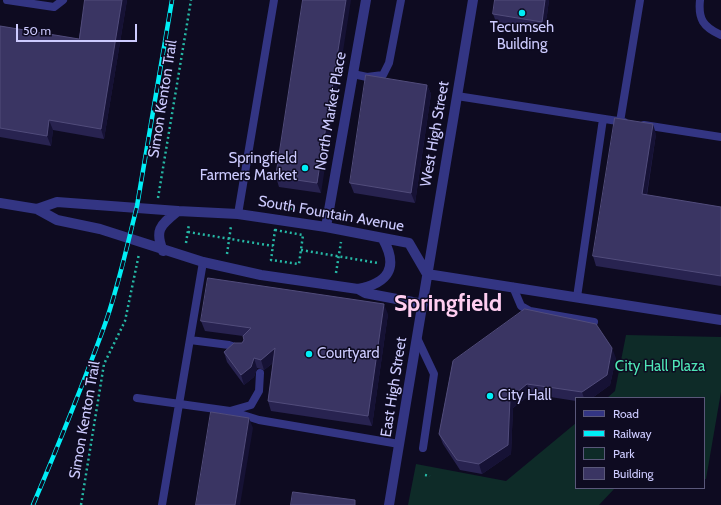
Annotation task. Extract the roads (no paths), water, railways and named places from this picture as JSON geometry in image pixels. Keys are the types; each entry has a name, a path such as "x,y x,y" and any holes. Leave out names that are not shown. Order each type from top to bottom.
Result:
{"street":[{"name":"North Market Place","path":"326,227 366,0"},
{"name":"West High Street","path":"427,274 473,0"},
{"name":"South Fountain Avenue","path":"37,209 57,202 178,211 326,227 409,243 427,274"},
{"name":"South Fountain Avenue","path":"0,203 37,209 58,220 100,229 203,262 261,275 358,289 365,293 423,304"},
{"path":"164,250 158,238 159,230 164,222 178,211"},
{"path":"358,289 382,282 386,277 391,265 390,251 383,239"},
{"path":"427,274 721,320"},
{"name":"East High Street","path":"389,505 427,274"}],"lane":[{"path":"7,0 54,7 63,0"},
{"path":"235,218 274,0"},
{"path":"353,74 367,77 383,75 389,63 401,0"},
{"path":"620,122 640,0"},
{"path":"700,0 698,14 706,26 721,35"},
{"path":"457,96 721,137"},
{"path":"577,297 603,119"},
{"path":"162,505 203,262"},
{"path":"513,287 521,306 530,311 594,322"},
{"path":"417,338 434,374 423,448"},
{"path":"190,340 229,345 242,349"},
{"path":"230,411 251,405 259,391 260,373"},
{"path":"137,398 230,411 259,420 399,444"}],"railway":[{"path":"33,505 87,372 104,327 118,282 137,206 172,0"}],"place":[{"name":"Tecumseh Building","path":"522,13"},
{"name":"Springfield Farmers Market","path":"305,168"},
{"name":"Courtyard","path":"309,354"},
{"name":"City Hall","path":"490,396"}],"district":[{"name":"Springfield","path":"448,304"}],"park label":[{"name":"City Hall Plaza","path":"660,367"}]}
